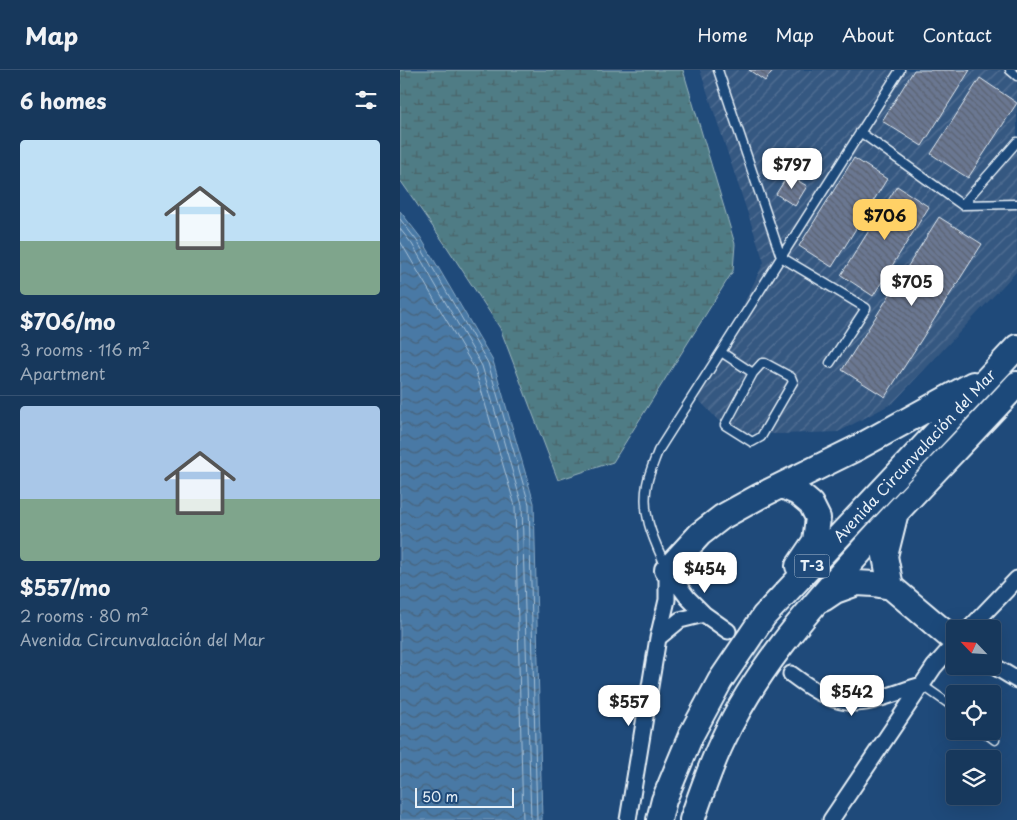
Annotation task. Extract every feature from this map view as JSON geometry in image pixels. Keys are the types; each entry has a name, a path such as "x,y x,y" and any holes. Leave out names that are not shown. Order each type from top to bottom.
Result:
{"main road":[{"name":"Avenida Circunvalación del Mar","path":"659,820 664,800 691,735 720,681 764,616 1017,347"},
{"path":"667,570 700,534 722,517 760,496 858,448 992,373"},
{"name":"Avenida Circunvalación del Mar","path":"692,820 702,790 726,734 749,693 782,643 809,609 897,511 1017,384"},
{"path":"764,616 815,541 818,518 811,504 798,493 782,486"},
{"path":"891,587 885,556 897,511"},
{"path":"809,609 835,592 857,583 891,587 946,634"}],"street":[{"path":"667,570 688,598 704,614 728,631"},
{"path":"628,820 658,638 667,600 667,570"},
{"path":"978,620 1017,579"},
{"path":"658,638 680,620 704,614"},
{"path":"831,820 922,684 946,653"},
{"path":"1001,670 1017,680"},
{"path":"791,674 813,690 829,698 849,702 864,702 922,684"}],"lane":[{"path":"718,70 781,257 866,308 830,363"},
{"path":"667,570 648,524 645,506 647,484 658,451 900,70"},
{"path":"1010,70 1017,76"},
{"path":"860,132 962,205 1017,204"},
{"path":"962,205 1017,142"},
{"path":"721,352 753,373"},
{"path":"765,363 791,377 793,382 761,437 752,442 724,424 753,373 759,364 765,363"},
{"path":"922,684 946,701"}],"shaded area":[{"path":"700,70 1017,70 1017,271 893,403 838,432 730,433 698,399 764,262"}],"green space":[{"path":"400,70 683,70 735,244 733,271 613,462 558,480 500,328 400,180"}],"water":[{"path":"400,211 421,238 493,361 534,503 542,820 400,820"}],"building":[{"path":"749,70 773,70 765,81"},
{"path":"914,70 970,70 922,146 882,121"},
{"path":"980,78 1017,103 968,178 931,154"},
{"path":"854,158 887,179 832,267 799,246"},
{"path":"788,175 807,186 795,206 776,194"},
{"path":"897,186 929,207 873,296 841,275"},
{"path":"939,217 982,244 885,397 842,370"}],"tunnel":[{"path":"728,631 791,674"}]}
